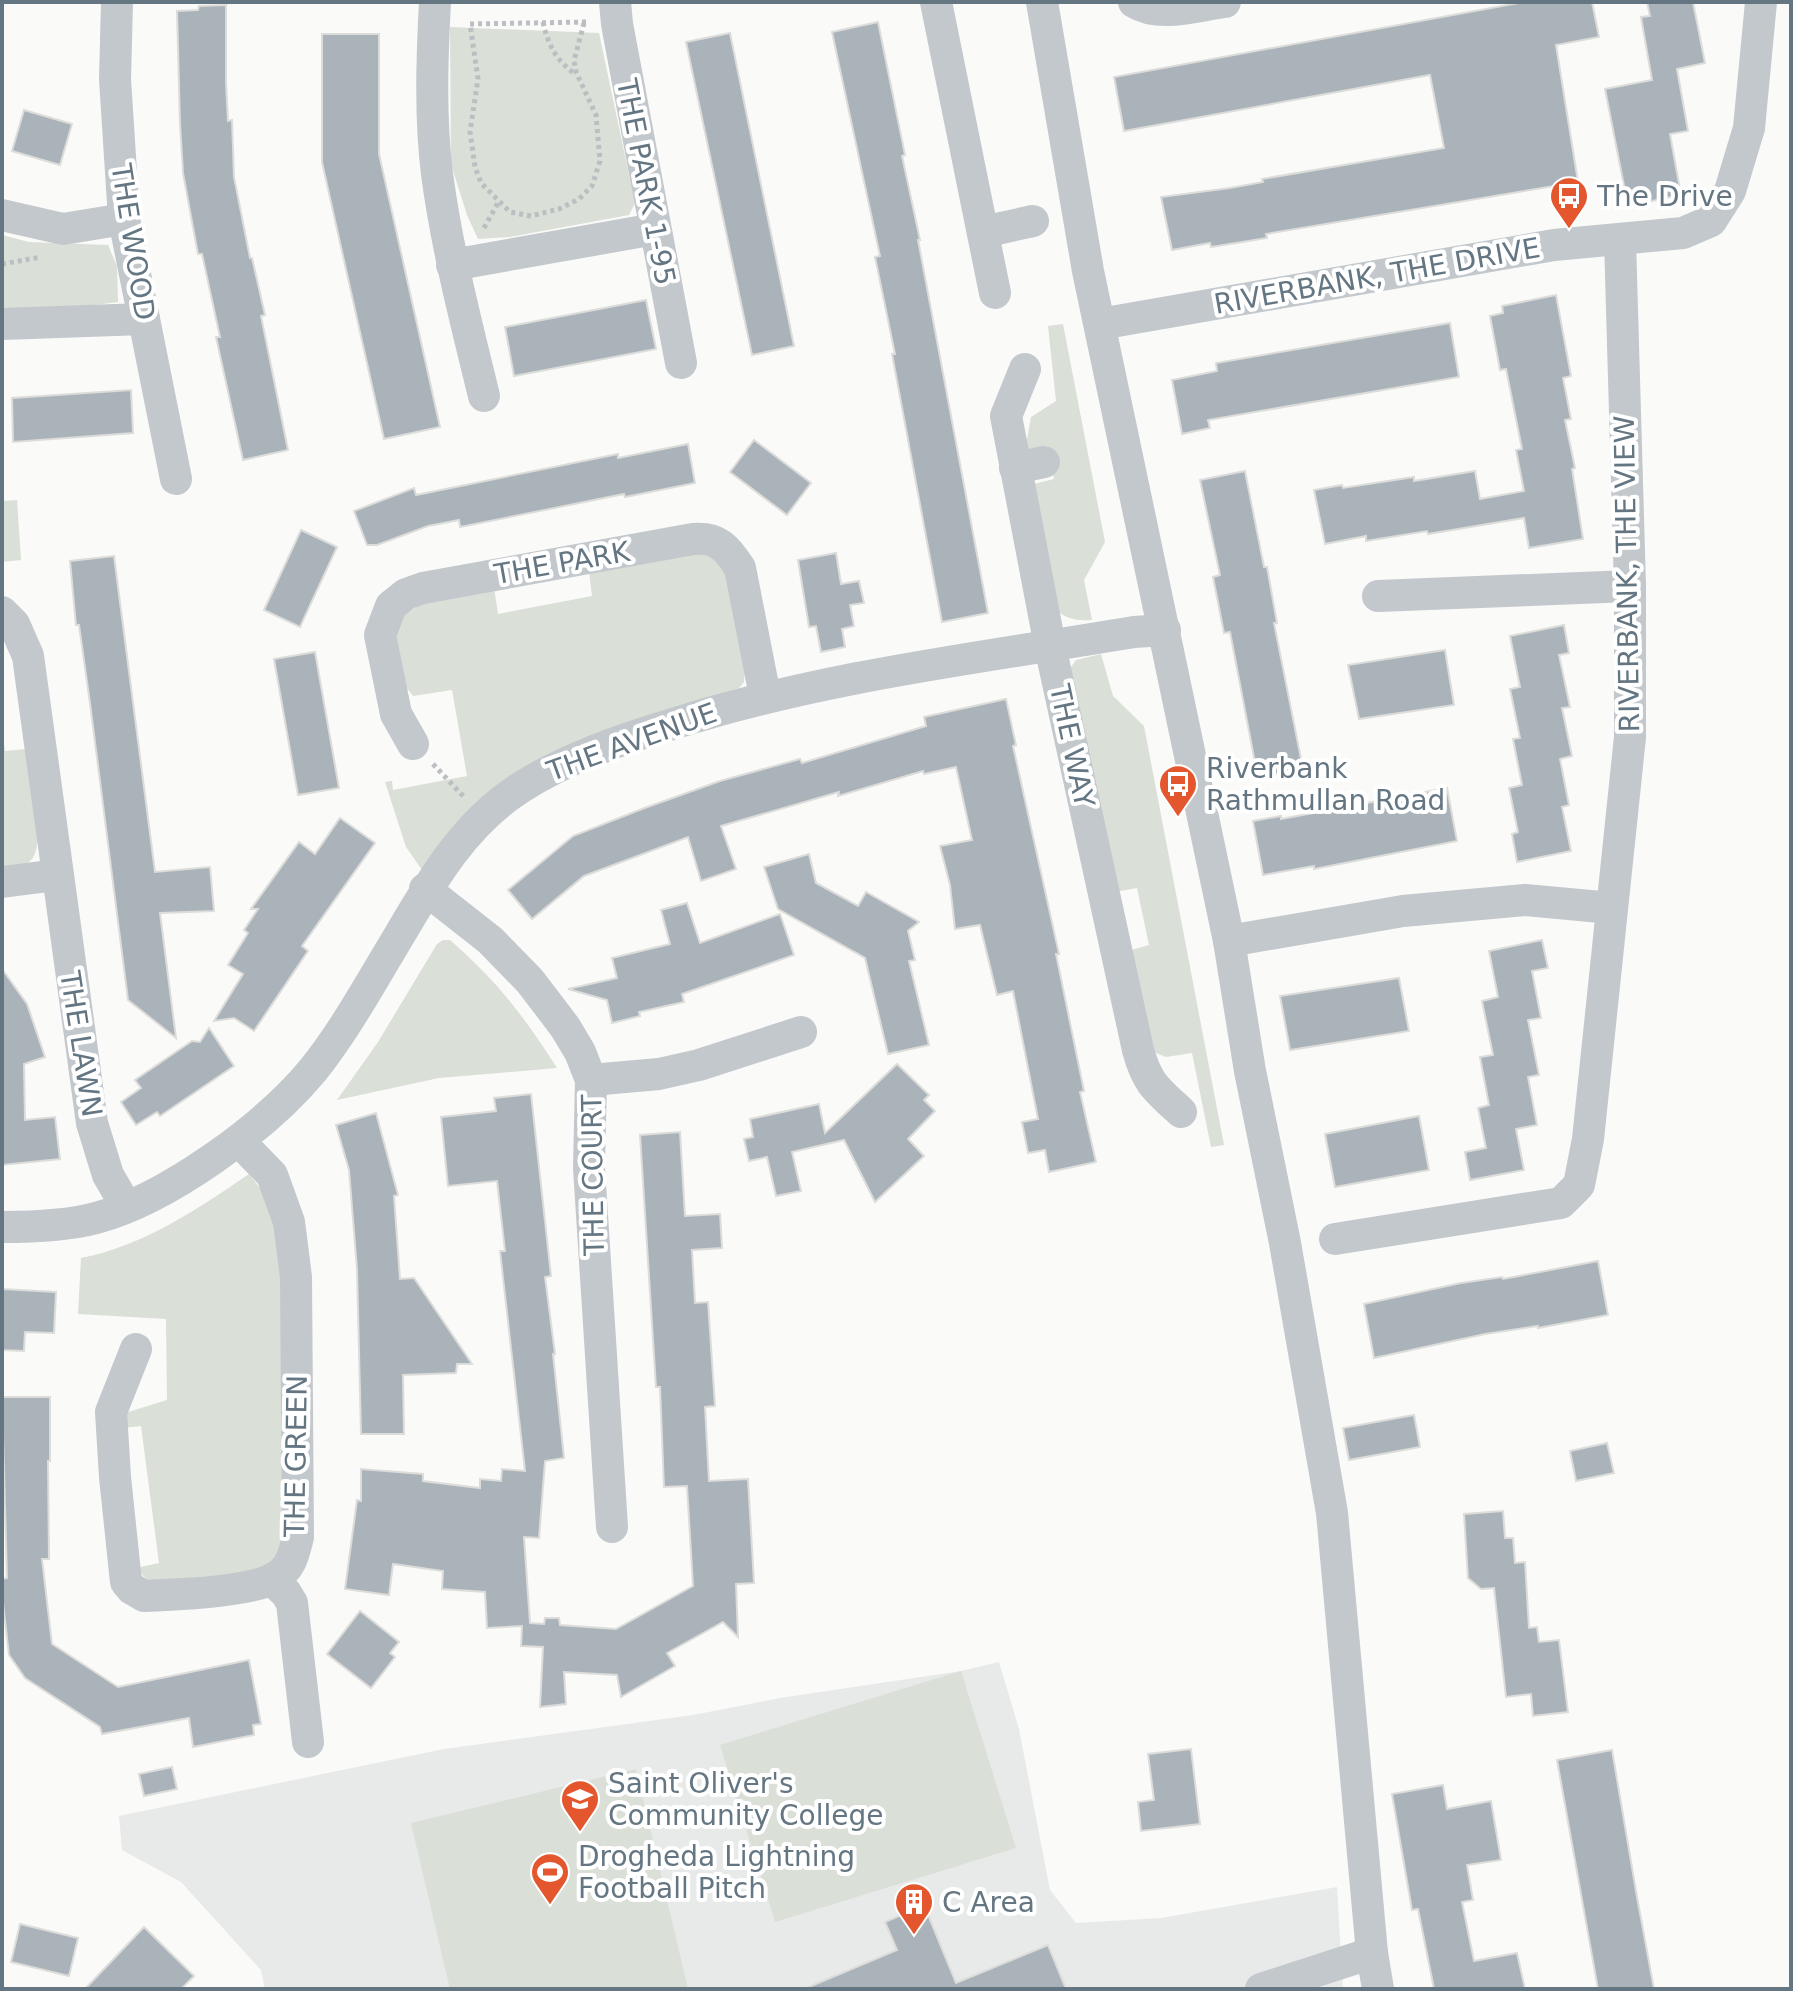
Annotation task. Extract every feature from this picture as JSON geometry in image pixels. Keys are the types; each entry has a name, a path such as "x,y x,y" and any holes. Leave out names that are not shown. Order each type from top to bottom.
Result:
{"street":[{"name":"THE WOOD","path":"117,2 115,79 124,219 176,479"},
{"path":"435,2 431,78 437,171 452,265 484,396"},
{"name":"THE PARK 1-95","path":"615,2 681,363"},
{"path":"936,2 995,293"},
{"path":"1042,2 1088,271 1229,941 1332,1513 1372,1953 1378,1989"},
{"path":"1134,2 1145,9 1160,10 1225,2"},
{"name":"RIVERBANK, THE DRIVE","path":"1100,324 1554,245 1683,233 1711,221 1730,191 1749,128 1761,2"},
{"path":"2,215 63,229 124,219"},
{"path":"983,232 1033,221"},
{"path":"452,265 655,229"},
{"name":"RIVERBANK, THE VIEW","path":"1335,1239 1561,1203 1579,1185 1588,1139 1630,737 1630,586 1620,240"},
{"path":"2,324 144,319"},
{"name":"THE WAY","path":"1025,369 1006,416 1029,465 1050,646 1145,1076 1181,1112"},
{"name":"THE PARK","path":"413,744 396,714 380,635 391,606 406,594 423,588 693,539 717,540 729,550 740,568 765,696"},
{"path":"1378,596 1630,586"},
{"name":"THE LAWN","path":"2,612 14,624 28,656 92,1123 108,1175 126,1206"},
{"name":"THE AVENUE","path":"2,1227 75,1223 101,1216 166,1187 239,1141 313,1070 425,889 464,836 514,792 565,763 643,733 765,696 848,678 1134,632 1165,630"},
{"path":"2,882 57,875"},
{"name":"THE COURT","path":"425,889 490,940 530,981 565,1027 580,1052 591,1080 590,1178 612,1527"},
{"path":"1229,941 1403,911 1525,900 1612,908"},
{"path":"591,1080 659,1074 699,1065 801,1032"},
{"name":"THE GREEN","path":"239,1141 272,1175 289,1222 296,1277 298,1537 294,1557 287,1569 272,1580"},
{"path":"136,1349 111,1412 126,1582 144,1596 239,1588 272,1580 292,1603 308,1742"},
{"path":"1261,1989 1372,1953"}],"path":[{"path":"543,22 555,56 578,76"},
{"path":"543,22 585,22 574,61 596,115 600,161 592,186 579,199 559,209 531,216 510,212 481,183 475,167 470,132 478,79 470,24 543,22"},
{"path":"478,239 499,201"},
{"path":"413,744 484,817"}],"shaded area":[{"path":"450,27 599,33 635,203 629,215 510,237 478,239 451,164"},
{"path":"2,235 29,242 108,245 117,266 118,302 2,317"},
{"path":"1063,324 1105,542 1084,580 1092,620 1072,618 1054,608 1030,485 1054,479 1047,446 1025,451 1031,417 1056,401 1048,326"},
{"path":"17,500 21,560 2,562 2,501"},
{"path":"704,550 729,573 745,669 744,682 739,688 616,728 422,870 406,847 385,782 392,781 393,790 467,776 452,690 413,696 406,687 395,634 402,617 422,603 494,587 498,614 592,596 589,571"},
{"path":"1101,654 1113,696 1144,726 1224,1145 1211,1147 1192,1053 1166,1057 1151,1051 1128,951 1149,945 1137,888 1115,892 1071,679 1071,667 1076,660"},
{"path":"2,730 5,751 26,749 38,838 36,851 28,863 2,869"},
{"path":"450,940 496,985 557,1068 439,1078 337,1100 378,1042 437,944"},
{"path":"249,1174 269,1200 285,1262 285,1547 262,1571 149,1582 136,1568 159,1563 141,1426 122,1428 125,1413 167,1400 166,1319 78,1314 81,1258 148,1235 190,1213"},
{"name":"Saint Oliver's Community College","path":"999,1662 1019,1729 1050,1890 1076,1923 1161,1918 1337,1887 1343,1989 265,1989 261,1970 181,1882 122,1850 119,1816 444,1749 693,1715"},
{"path":"961,1671 1016,1848 775,1922 720,1745"},
{"name":"Drogheda Lightning Football Pitch","path":"636,1769 688,1989 450,1989 411,1823"}],"building":[{"path":"1524,2 1592,2 1599,37 1556,45 1578,182 1266,234 1267,238 1172,250 1161,197 1230,188 1263,182 1262,179 1444,148 1430,75 1124,131 1114,77"},
{"path":"1647,2 1693,2 1705,63 1677,69 1688,131 1670,134 1681,195 1628,206 1605,89 1652,80 1641,17 1650,16"},
{"path":"226,5 226,83 228,121 232,120 234,177 265,315 261,316 288,450 243,460 216,337 220,337 202,254 198,254 183,173 180,123 177,11"},
{"path":"878,22 988,613 942,622 875,257 880,256 832,32"},
{"path":"730,33 794,346 752,355 686,42"},
{"path":"322,34 379,34 379,154 440,427 384,439 322,162"},
{"path":"24,110 72,124 60,165 12,151"},
{"path":"1556,295 1571,376 1563,378 1571,419 1565,420 1575,468 1572,469 1583,539 1529,548 1524,518 1428,534 1427,531 1366,541 1366,536 1325,544 1314,490 1414,477 1414,481 1475,471 1480,499 1524,491 1516,450 1522,449 1506,369 1500,370 1490,316 1503,313 1502,306"},
{"path":"646,300 656,349 514,376 505,327"},
{"path":"1450,323 1459,377 1208,420 1210,428 1182,434 1172,380 1217,371 1216,363"},
{"path":"131,390 133,433 13,442 12,398"},
{"path":"754,440 811,483 787,515 730,472"},
{"path":"688,444 695,483 460,527 459,520 428,526 377,545 367,545 354,511 414,488 416,495 618,454 618,458"},
{"path":"1245,471 1264,567 1267,567 1277,623 1274,623 1303,769 1258,778 1230,632 1224,633 1213,577 1220,575 1200,480"},
{"path":"301,530 337,547 300,627 264,610"},
{"path":"836,553 841,584 859,581 864,603 850,605 854,626 842,629 845,647 821,652 816,626 809,627 798,560"},
{"path":"114,556 155,872 210,867 214,911 160,913 176,1038 128,1000 90,703 79,625 76,625 70,561"},
{"path":"1564,625 1569,653 1559,655 1570,707 1562,708 1572,756 1560,759 1569,805 1562,807 1571,851 1517,862 1512,834 1518,832 1509,788 1522,785 1513,739 1520,738 1510,689 1520,687 1510,636"},
{"path":"1445,650 1454,705 1359,719 1348,665"},
{"path":"315,652 339,788 298,795 274,659"},
{"path":"1006,699 1016,745 1013,746 1059,954 1056,954 1084,1091 1080,1092 1096,1162 1049,1172 1045,1150 1028,1153 1022,1122 1038,1119 1013,991 997,995 980,925 955,929 950,885 940,846 972,840 956,767 924,774 923,771 838,796 839,792 721,826 736,869 701,881 688,837 584,876 532,919 508,890 573,836 642,809 720,781 800,759 802,763 926,726 924,717"},
{"path":"1447,788 1457,841 1314,869 1314,866 1263,875 1253,821 1281,816 1281,819"},
{"path":"340,818 375,843 302,946 308,951 254,1031 234,1018 214,1021 243,974 228,965 248,933 244,930 258,909 251,909 299,842 315,854"},
{"path":"809,854 816,883 858,906 866,892 919,922 908,931 915,960 909,961 929,1045 888,1054 865,958 778,909 764,867"},
{"path":"687,903 700,943 780,914 794,955 682,994 684,1002 639,1012 640,1016 612,1023 607,1000 568,989 617,978 612,958 670,944 661,910"},
{"path":"1542,940 1548,968 1532,971 1541,1018 1528,1020 1539,1075 1528,1077 1537,1125 1516,1129 1524,1170 1470,1180 1465,1152 1486,1148 1478,1108 1489,1105 1480,1057 1493,1055 1482,1001 1498,997 1489,951"},
{"path":"2,969 27,1004 45,1057 24,1064 25,1120 55,1117 60,1159 2,1165"},
{"path":"1399,978 1409,1031 1290,1050 1280,996"},
{"path":"209,1028 234,1066 160,1116 157,1112 136,1125 121,1102 141,1088 135,1080 192,1041 200,1042"},
{"path":"897,1064 929,1095 924,1100 935,1111 908,1139 924,1156 875,1202 844,1140 792,1152 801,1191 776,1196 767,1157 749,1161 744,1139 753,1137 750,1119 819,1104 825,1133"},
{"path":"531,1094 551,1276 545,1277 564,1458 545,1461 539,1538 524,1537 530,1623 544,1624 545,1618 559,1618 560,1625 616,1629 693,1586 687,1486 664,1487 660,1387 656,1387 640,1135 680,1132 685,1216 720,1214 722,1248 692,1250 695,1303 708,1302 715,1406 705,1407 709,1481 748,1479 754,1583 736,1584 738,1637 723,1622 667,1653 675,1666 621,1697 617,1675 564,1672 566,1704 540,1707 543,1647 521,1646 522,1626 487,1628 485,1592 442,1589 443,1571 393,1564 389,1595 345,1589 357,1500 361,1501 361,1469 423,1474 423,1481 480,1488 480,1479 501,1481 502,1469 525,1471 500,1251 505,1251 497,1181 448,1186 441,1117 496,1111 494,1098"},
{"path":"376,1113 398,1195 394,1196 400,1279 414,1278 472,1364 457,1364 456,1373 403,1375 404,1434 361,1434 357,1269 349,1170 336,1125"},
{"path":"1419,1116 1429,1170 1335,1187 1325,1134"},
{"path":"1598,1261 1608,1315 1485,1334 1374,1358 1364,1304 1461,1283 1503,1279"},
{"path":"2,1289 56,1292 54,1333 25,1332 24,1351 2,1350"},
{"path":"2,1397 50,1397 49,1559 42,1559 52,1644 118,1687 249,1660 261,1724 253,1725 254,1735 193,1747 189,1718 102,1734 100,1727 25,1678 9,1655 2,1594 2,1579 7,1578"},
{"path":"1414,1415 1420,1447 1349,1460 1343,1428"},
{"path":"1607,1443 1614,1473 1576,1481 1570,1451"},
{"path":"1503,1511 1505,1538 1513,1538 1515,1563 1525,1562 1529,1628 1537,1627 1539,1642 1559,1640 1568,1712 1533,1716 1531,1694 1506,1697 1494,1588 1481,1589 1468,1578 1464,1514"},
{"path":"360,1611 399,1642 390,1653 395,1657 371,1688 327,1654"},
{"path":"1191,1749 1200,1824 1141,1831 1138,1802 1154,1800 1148,1754"},
{"path":"1612,1750 1654,1989 1598,1989 1557,1760"},
{"path":"172,1767 177,1789 144,1796 139,1774"},
{"path":"1443,1785 1447,1809 1491,1801 1501,1860 1467,1865 1473,1900 1462,1902 1474,1961 1517,1953 1525,1989 1434,1989 1418,1909 1412,1910 1392,1794"},
{"name":"C Area","path":"924,1905 956,1983 1048,1945 1066,1989 804,1989 897,1950 885,1922"},
{"path":"20,1924 78,1938 69,1976 11,1962"},
{"path":"144,1927 194,1976 181,1989 85,1989"}],"place":[{"name":"The Drive","path":"1569,230"},
{"name":"Riverbank Rathmullan Road","path":"1178,818"},
{"name":"Saint Oliver's Community College","path":"580,1833"},
{"name":"Drogheda Lightning Football Pitch","path":"550,1906"},
{"name":"C Area","path":"914,1936"}]}
